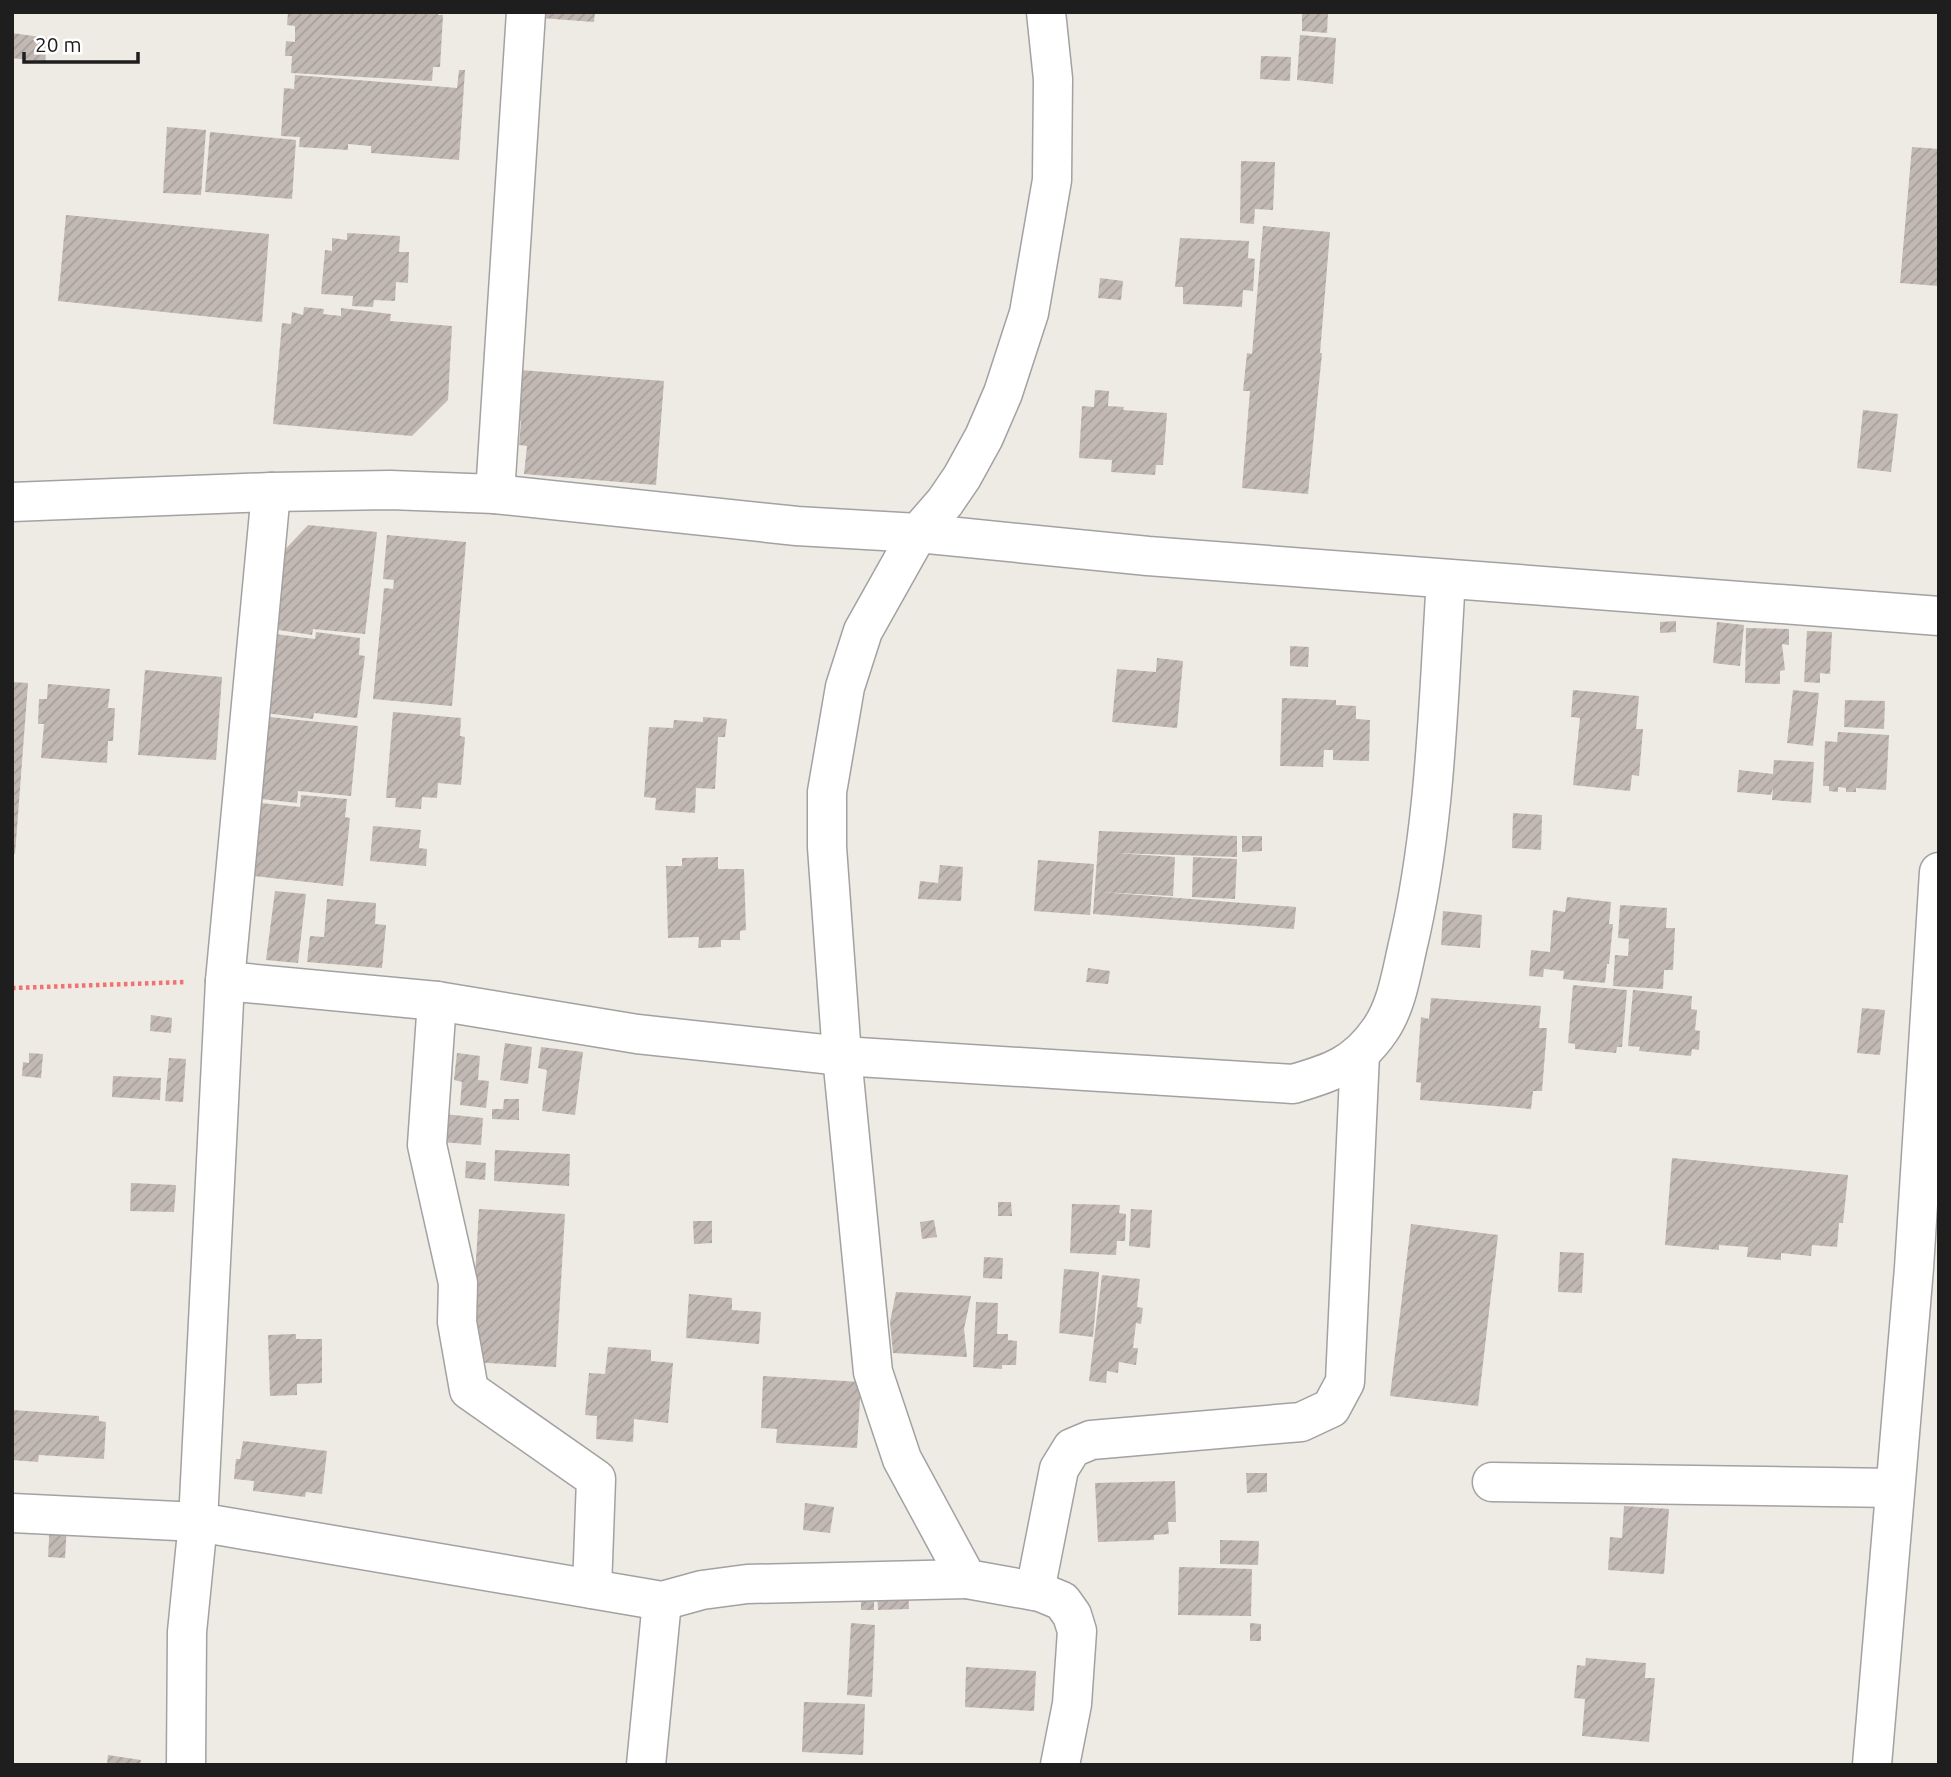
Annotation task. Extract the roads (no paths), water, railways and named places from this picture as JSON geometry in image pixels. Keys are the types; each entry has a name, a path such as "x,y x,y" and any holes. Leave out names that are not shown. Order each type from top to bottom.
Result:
{"street":[{"path":"495,494 526,12"},
{"path":"967,1579 902,1459 873,1372 842,1056 827,846 827,792 845,687 863,631 918,533 945,502 984,437 1003,393 1029,313 1052,180 1053,79 1046,12"},
{"path":"12,502 390,490 495,494 797,526 918,533 1148,556 1939,616"},
{"path":"186,1765 187,1632 198,1522 225,981 271,492"},
{"path":"225,981 436,1001 637,1034 842,1056 1293,1084 1332,1073 1360,1054 1381,1028 1398,991 1414,921 1432,798 1446,579"},
{"path":"1872,1765 1914,1268 1931,1122 1939,872"},
{"path":"436,1001 427,1145 458,1283 457,1321 469,1390 596,1479 592,1589"},
{"path":"1035,1591 1059,1469 1072,1448 1091,1440 1301,1422 1331,1408 1345,1382 1360,1054"},
{"path":"1492,1482 1895,1488"},
{"path":"12,1513 198,1522 420,1562 662,1601 702,1590 747,1584 967,1579 1035,1591 1062,1601 1072,1615 1077,1631 1072,1704 1060,1765"},
{"path":"646,1765 662,1601"}]}
